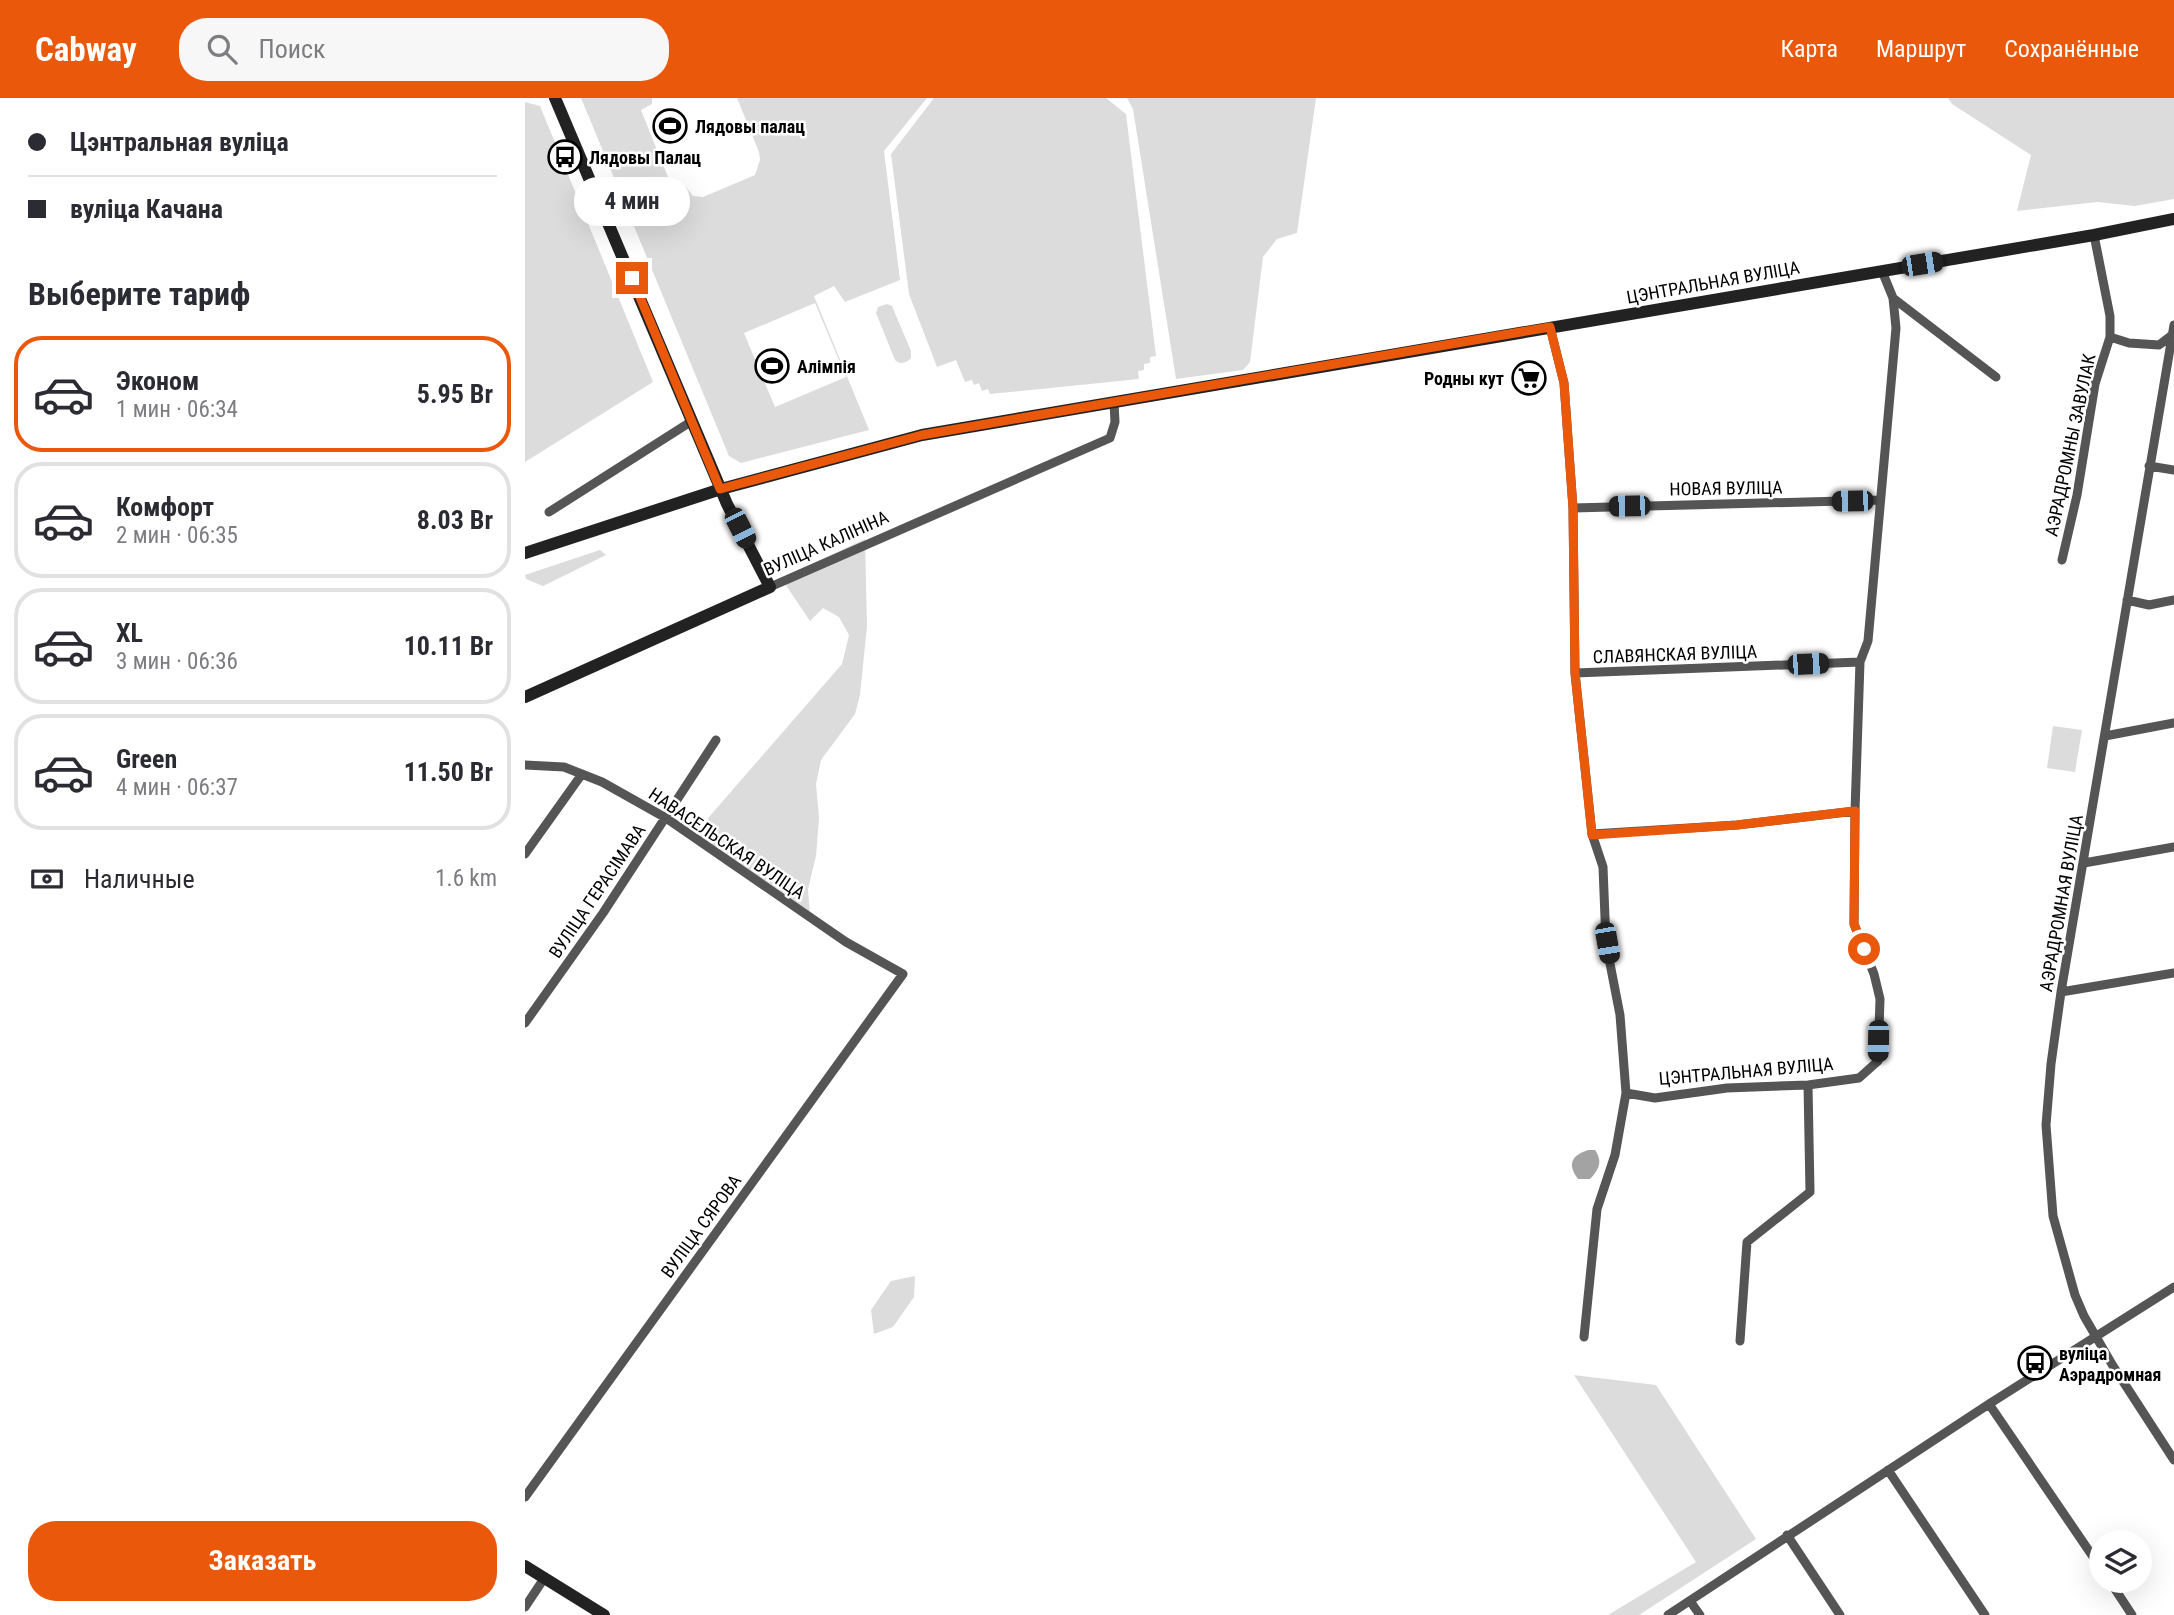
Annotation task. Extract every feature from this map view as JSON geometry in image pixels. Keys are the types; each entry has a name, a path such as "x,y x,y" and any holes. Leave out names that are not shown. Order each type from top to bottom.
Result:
{"main road":[{"path":"555,98 720,489 770,587"},
{"name":"ЦЭНТРАЛЬНАЯ ВУЛІЦА","path":"525,554 720,489 922,435 2094,235 2174,219"},
{"name":"ВУЛІЦА КАЛІНІНА","path":"525,697 770,587"},
{"path":"525,1566 604,1615"}],"street":[{"name":"АЭРАДРОМНЫ ЗАВУЛАК","path":"2062,560 2077,495 2095,384 2109,337 2110,316 2094,235"},
{"name":"ЦЭНТРАЛЬНАЯ ВУЛІЦА","path":"1626,1093 1655,1098 1727,1088 1808,1085 1859,1078 1878,1061 1880,999 1874,974 1854,924 1860,662 1868,641 1896,328 1893,298 1882,271"},
{"path":"1893,298 1996,377"},
{"path":"1550,327 1564,383 1573,508 1575,673 1592,835 1603,867 1607,943 1620,1015 1626,1093 1615,1155 1597,1209 1584,1337"},
{"path":"2109,337 2129,343 2159,345 2173,332"},
{"name":"АЭРАДРОМНАЯ ВУЛІЦА","path":"2173,332 2061,992 2046,1125 2053,1216 2075,1295 2113,1366 2174,1460"},
{"name":"ВУЛІЦА КАЛІНІНА","path":"770,587 1110,438 1115,422 1114,403"},
{"path":"549,512 692,421"},
{"path":"2149,466 2174,470"},
{"name":"НОВАЯ ВУЛІЦА","path":"1573,508 1880,500"},
{"path":"2127,600 2149,605 2174,600"},
{"name":"СЛАВЯНСКАЯ ВУЛІЦА","path":"1575,673 1860,662"},
{"path":"2105,736 2174,723"},
{"name":"ВУЛІЦА ГЕРАСІМАВА","path":"525,1023 666,818 716,740"},
{"name":"НАВАСЕЛЬСКАЯ ВУЛІЦА","path":"525,765 564,767 602,782 666,818 846,942 903,974"},
{"path":"525,854 582,774"},
{"path":"1592,835 1737,825 1855,811"},
{"path":"2084,863 2174,847"},
{"path":"2061,992 2174,973"},
{"name":"ВУЛІЦА СЯРОВА","path":"525,1497 903,974"},
{"path":"1740,1341 1747,1242 1810,1192 1808,1085"},
{"path":"1668,1615 1989,1404 2174,1287"},
{"path":"1989,1404 2089,1551"},
{"path":"1888,1470 1985,1615"},
{"path":"1787,1535 1840,1615"},
{"path":"525,1607 545,1577"},
{"path":"2117,1593 2131,1615"},
{"path":"1691,1601 1700,1615"}],"shaded area":[{"path":"581,98 652,98 652,104 641,110 674,192 686,187 693,196 703,197 755,175 760,160 759,152 737,98 927,98 884,151 900,280 845,302 834,286 814,296 869,430 741,463 729,456","holes":["815,303 846,377 775,407 744,333"]},
{"path":"934,98 1106,98 1126,114 1156,356 1150,357 1150,363 1144,364 1144,370 1138,371 1139,379 990,394 988,389 982,391 979,383 974,385 972,380 965,382 956,360 937,367 909,294 891,154"},
{"path":"1127,98 1316,98 1297,233 1277,239 1263,257 1250,362 1243,370 1176,379 1133,109"},
{"path":"1948,98 2174,98 2174,199 2135,206 2097,202 2017,211 2031,155 1952,104"},
{"path":"525,102 540,106 653,382 525,462"},
{"path":"887,304 892,306 911,351 911,358 905,362 899,363 895,360 876,313 878,307"},
{"path":"865,539 867,626 860,695 855,714 821,760 816,784 819,818 816,856 808,889 810,916 727,866 698,841 709,817 842,664 849,635 839,617 823,608 810,621 781,578"},
{"path":"600,550 606,555 543,586 526,579 525,575"},
{"path":"2053,726 2082,730 2075,772 2047,768"},
{"path":"1588,1150 1595,1150 1599,1165 1590,1179 1578,1179 1572,1165 1574,1158"},
{"path":"915,1276 914,1297 893,1327 874,1334 871,1310 891,1281"},
{"path":"1574,1375 1656,1385 1756,1539 1639,1615 1608,1615 1696,1562"}],"place":[{"name":"Лядовы палац","path":"670,126"},
{"name":"Лядовы Палац","path":"565,157"},
{"name":"Алімпія","path":"772,366"},
{"name":"Родны кут","path":"1529,378"},
{"name":"вуліца Аэрадромная","path":"2035,1363"}],"route":[{"path":"632,278 720,489 922,435 1550,327 1564,383 1573,508 1575,673 1592,835 1737,825 1855,811 1854,924 1864,949"}]}
